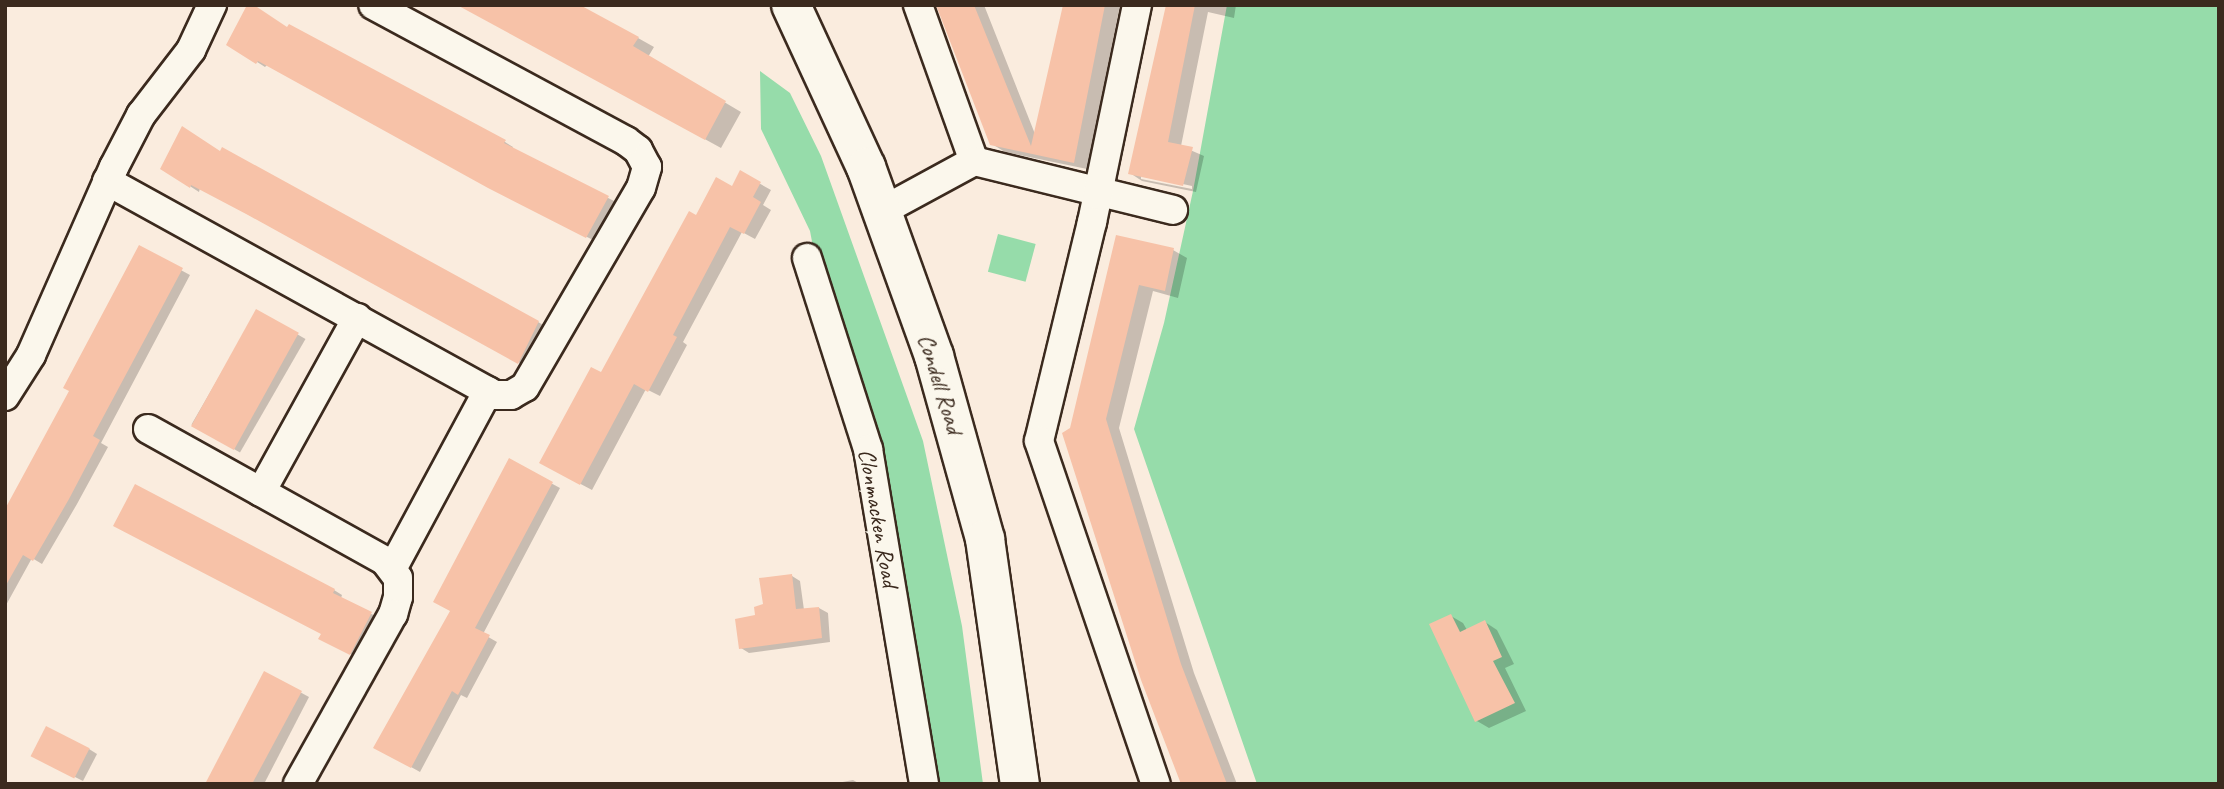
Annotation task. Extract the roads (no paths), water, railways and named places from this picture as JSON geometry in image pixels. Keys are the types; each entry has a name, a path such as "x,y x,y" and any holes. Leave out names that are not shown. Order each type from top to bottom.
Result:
{"main road":[{"name":"Condell Road","path":"791,5 866,167 933,356 985,539 1020,784"}],"street":[{"path":"5,396 31,355 107,181 141,115 191,50 212,5"},
{"path":"107,181 488,391 511,395 524,387 641,188 647,167 638,150 626,141 373,5"},
{"path":"918,5 974,162"},
{"path":"1137,5 1098,193 1039,441 1156,784"},
{"path":"882,211 974,162 1173,210"},
{"name":"Clonmacken Road","path":"807,258 868,449 924,784"},
{"path":"261,492 356,318"},
{"path":"391,569 488,391"},
{"path":"148,429 385,561 398,578 393,614 298,784"}]}
